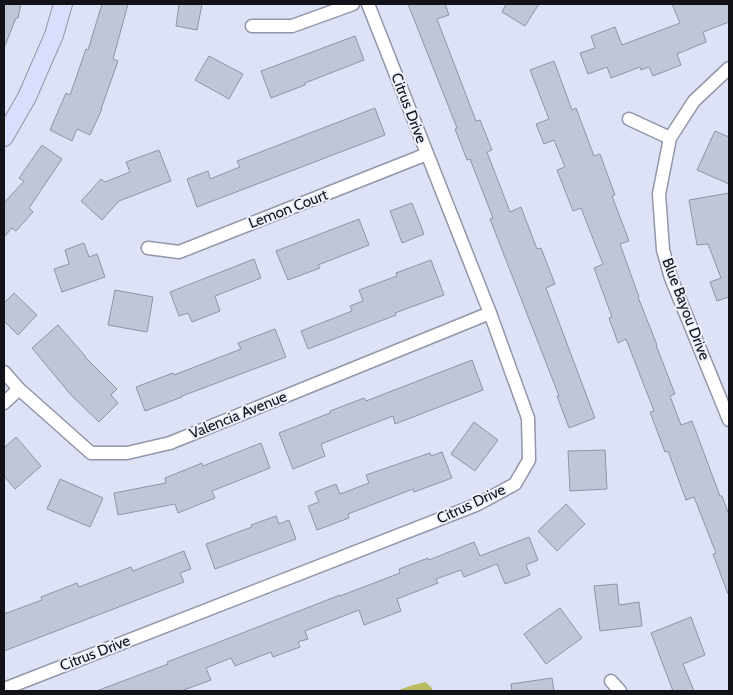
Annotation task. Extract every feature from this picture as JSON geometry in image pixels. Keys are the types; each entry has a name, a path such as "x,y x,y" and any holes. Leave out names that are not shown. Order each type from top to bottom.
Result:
{"street":[{"path":"4,137 26,97 54,35 63,4"},
{"path":"252,26 292,26 353,4"},
{"name":"Citrus Drive","path":"4,689 476,506 515,484 529,460 528,418 490,314 368,4"},
{"name":"Blue Bayou Drive","path":"729,68 694,101 670,138 659,194 663,250 671,278 729,420"},
{"path":"629,119 670,138"},
{"name":"Lemon Court","path":"148,248 178,252 427,154"},
{"name":"Valencia Avenue","path":"4,372 19,389 91,453 127,453 170,443 490,314"},
{"path":"4,403 19,389"},
{"path":"611,681 620,691"}],"shaded area":[{"path":"425,682 433,691 396,691 410,686"}],"building":[{"path":"4,4 21,4 18,18 16,18 4,48"},
{"path":"102,4 128,4 113,59 118,61 102,109 90,135 77,129 72,141 50,130 66,93 70,95 86,49 88,50"},
{"path":"179,4 202,4 197,30 176,26"},
{"path":"408,4 445,4 449,15 437,19 476,121 480,120 492,150 487,152 510,212 521,207 537,249 541,248 555,284 546,288 595,418 569,428 557,396 559,396 490,219 493,218 470,159 467,160 455,129 457,128"},
{"path":"506,4 539,4 525,26 502,12"},
{"path":"672,4 729,4 729,22 703,32 706,42 677,54 681,65 653,76 649,67 641,70 640,67 611,78 607,67 588,74 580,53 595,48 591,36 615,27 622,45 680,23"},
{"path":"355,36 364,60 271,98 261,71"},
{"path":"209,56 243,74 229,99 195,80"},
{"path":"554,61 572,110 576,108 594,156 600,154 615,195 612,196 629,241 620,244 675,394 670,396 681,425 692,421 729,515 729,594 713,554 716,553 694,497 686,500 668,451 665,452 650,412 654,411 626,339 618,343 609,318 612,317 594,268 603,264 581,208 573,211 557,170 565,167 554,140 544,144 536,124 549,119 530,70"},
{"path":"375,108 385,135 197,207 187,179 208,171 210,179 240,167 237,161"},
{"path":"715,131 729,137 729,184 697,170"},
{"path":"42,145 62,159 29,208 33,212 16,231 12,228 4,237 4,203 24,181 19,178"},
{"path":"159,150 171,181 119,201 102,220 81,201 101,179 105,182 130,172 126,162"},
{"path":"729,193 729,297 717,301 710,282 721,278 708,244 697,245 689,200"},
{"path":"412,203 424,234 402,243 390,211"},
{"path":"359,219 369,245 318,265 320,268 288,280 276,251"},
{"path":"84,243 89,257 97,254 105,277 62,292 54,269 69,264 65,250"},
{"path":"254,259 261,278 215,296 220,311 192,322 188,313 179,316 170,292"},
{"path":"431,260 444,295 308,349 301,331 352,311 350,306 363,301 359,290 397,276 396,273"},
{"path":"115,290 153,297 147,332 108,325"},
{"path":"14,293 37,315 18,335 4,321 4,303"},
{"path":"58,325 85,357 117,389 111,395 118,403 99,422 71,395 32,348"},
{"path":"275,329 286,357 145,411 136,387 173,373 174,375 241,349 238,343"},
{"path":"472,360 483,390 395,424 393,416 321,444 325,456 293,469 279,433 364,398 366,401"},
{"path":"474,422 498,440 475,471 451,454"},
{"path":"16,437 41,466 15,489 4,476 4,448"},
{"path":"261,443 270,468 212,491 215,498 178,513 175,504 118,515 114,493 166,483 165,478 202,463 203,466"},
{"path":"605,450 607,489 570,491 568,451"},
{"path":"442,452 452,478 414,492 413,489 348,514 349,518 317,530 308,506 319,502 315,492 336,484 340,494 369,483 366,475 430,453 431,456"},
{"path":"60,479 103,498 90,527 47,509"},
{"path":"566,504 585,524 557,551 538,531"},
{"path":"276,516 279,524 289,520 296,539 215,569 206,544"},
{"path":"529,537 538,560 526,565 530,575 505,584 497,564 464,577 461,570 436,579 438,583 397,599 401,611 364,625 359,610 305,631 308,639 298,642 300,647 273,657 271,652 235,666 231,658 206,668 211,680 181,691 99,691 168,664 167,662 400,573 399,569 428,558 429,560 474,542 480,556"},
{"path":"184,551 191,569 180,573 184,582 4,651 4,614 42,600 41,597 77,583 79,587 131,567 133,571"},
{"path":"617,584 619,605 639,602 642,626 600,631 594,586"},
{"path":"560,608 582,638 546,664 524,634"},
{"path":"691,617 705,655 683,664 694,691 673,691 651,633"},
{"path":"552,678 554,691 512,691 511,684"}]}
